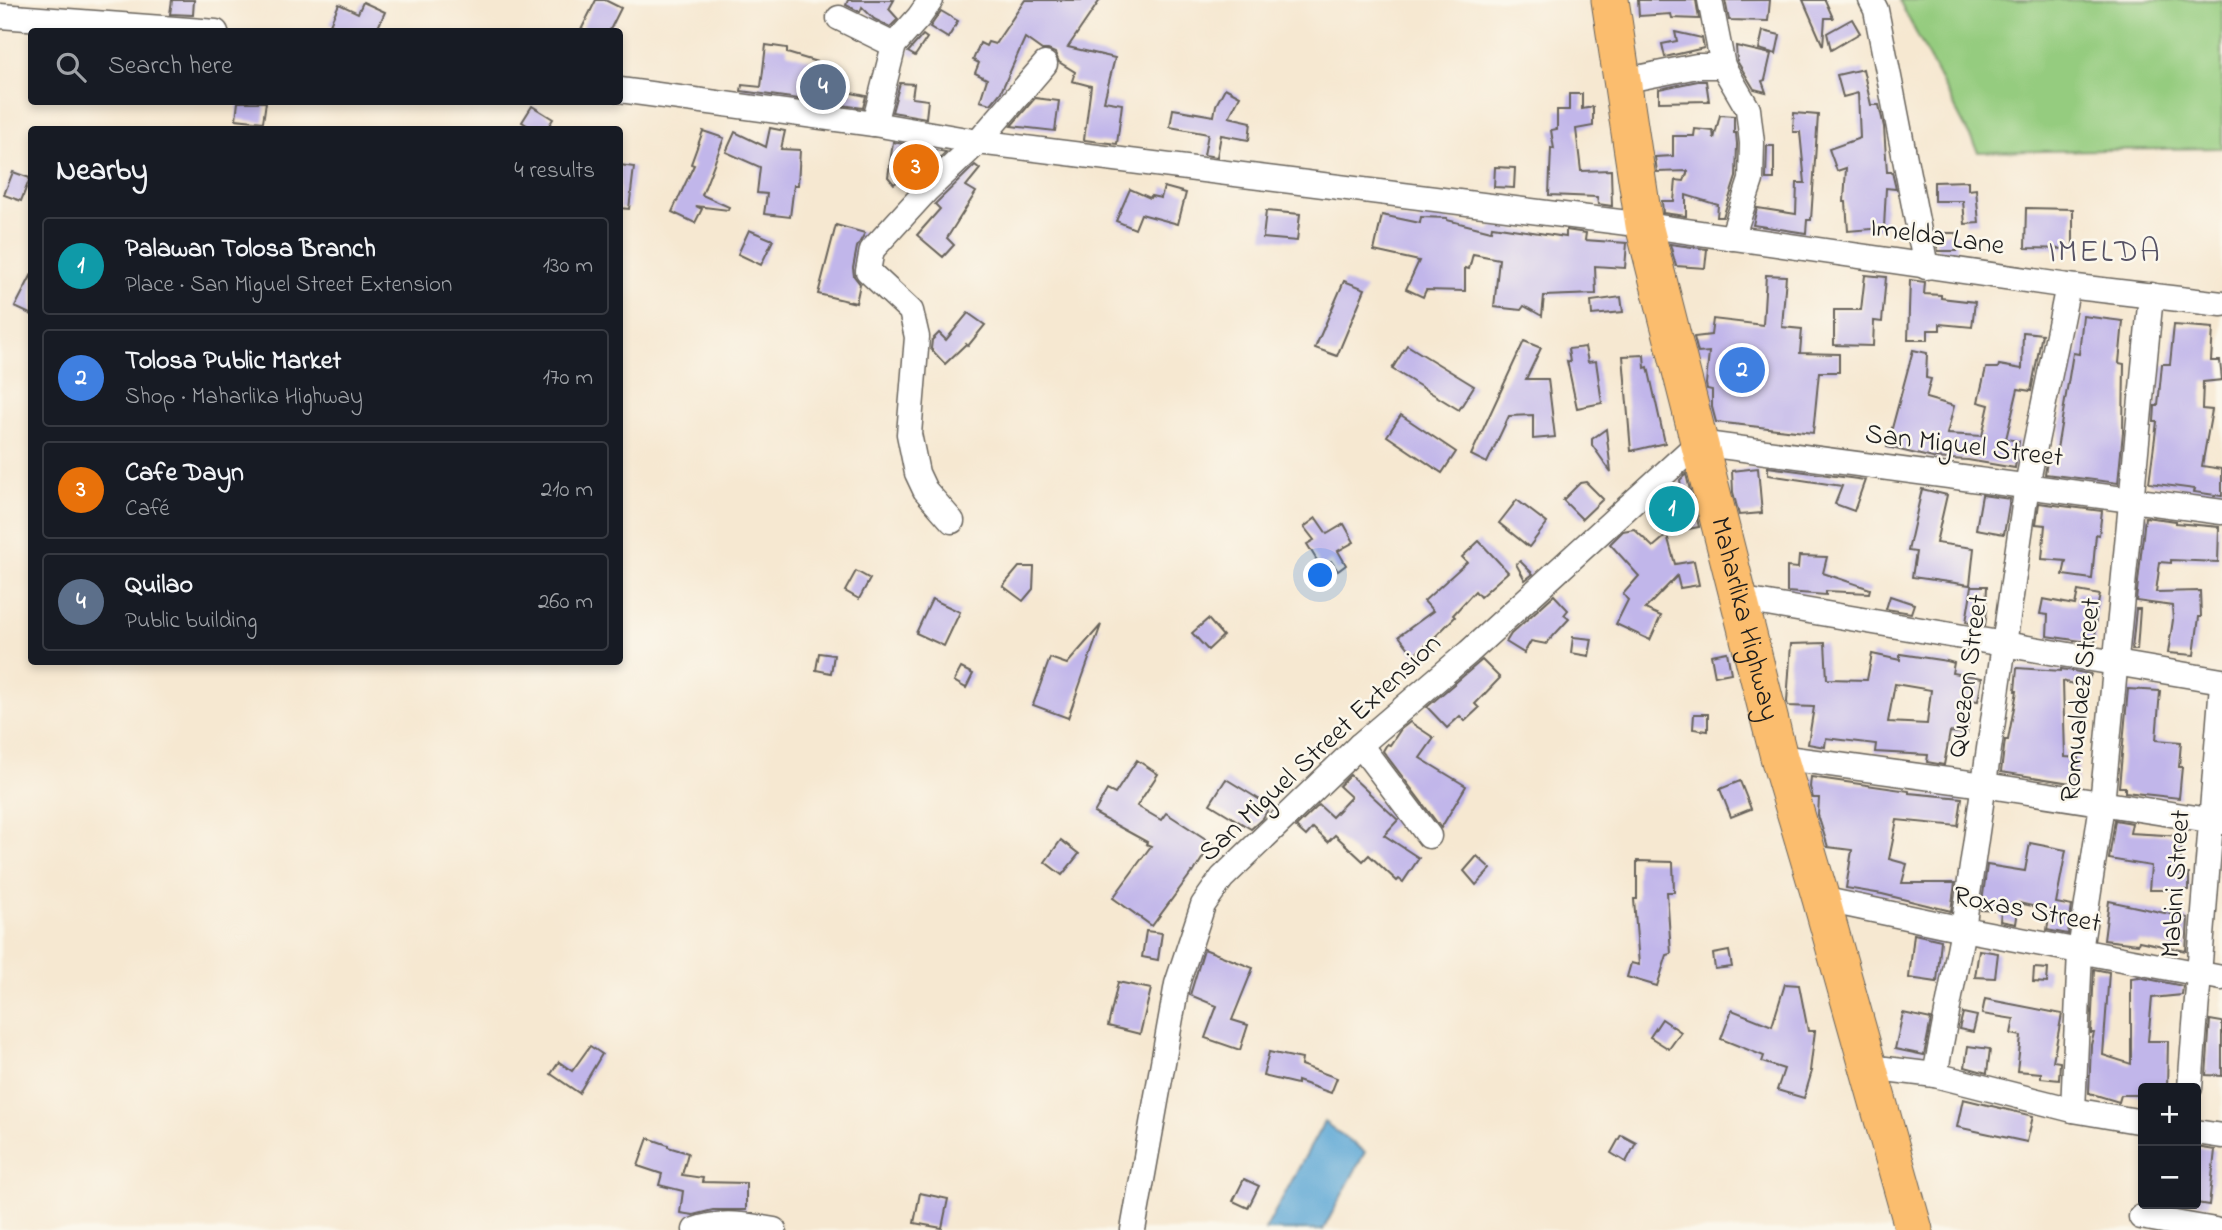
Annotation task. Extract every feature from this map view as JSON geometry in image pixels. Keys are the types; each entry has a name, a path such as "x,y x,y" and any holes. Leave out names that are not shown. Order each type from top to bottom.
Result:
{"highway":[{"name":"Maharlika Highway","path":"1610,0 1644,225 1779,757 1914,1230"}],"street":[{"path":"874,124 894,45 930,0"},
{"path":"1710,0 1723,66 1748,110 1752,143 1751,180 1732,238"},
{"path":"1871,0 1878,23 1926,267"},
{"path":"0,16 162,28"},
{"path":"839,19 894,45"},
{"path":"952,521 925,490 917,473 909,434 917,337 911,311 868,271 872,250 927,190 978,142 1045,64"},
{"path":"1622,81 1697,66 1723,66"},
{"name":"Imelda Lane","path":"623,90 874,124 978,142 1644,225 1926,267 2222,304"},
{"name":"Quezon Street","path":"1935,1075 1963,929 2027,485 2068,286"},
{"name":"Romualdez Street","path":"2073,1110 2080,951 2102,804 2151,295"},
{"name":"San Miguel Street","path":"1698,443 2222,512"},
{"name":"San Miguel Street Extension","path":"1133,1230 1177,984 1203,905 1222,878 1360,745 1469,652 1698,443"},
{"path":"1738,598 2222,683"},
{"name":"Mabini Street","path":"2191,1083 2211,976 2222,683"},
{"path":"1360,745 1429,836"},
{"path":"1779,757 2217,821"},
{"name":"Roxas Street","path":"1821,899 2211,976"},
{"path":"1869,1067 1935,1075 2073,1110 2138,1121"},
{"path":"2201,1133 2222,1136"},
{"path":"2141,1217 2215,1230"},
{"path":"695,1230 709,1224 774,1230"}],"green space":[{"path":"1899,0 2222,0 2222,148 1978,152"}],"water":[{"path":"1324,1122 1365,1152 1323,1230 1265,1230"}],"building":[{"path":"172,0 194,0 193,15 170,14"},
{"path":"596,0 605,0 621,8 611,28 582,28"},
{"path":"848,0 894,0 889,9 898,19 890,27 874,19 862,7 860,12 846,5"},
{"path":"1025,0 1100,0 1068,47 1115,58 1104,101 1122,104 1117,144 1084,140 1091,86 1072,81 1075,72 1059,62 1055,53 1042,50 1025,38 1001,92 991,104 980,101 987,79 975,73 979,63 973,60 980,43 986,46 988,42 995,44"},
{"path":"1638,0 1696,0 1699,19 1672,18 1671,14 1639,16"},
{"path":"1725,0 1770,0 1768,21 1729,20"},
{"path":"1803,0 1825,0 1833,18 1825,18 1823,46"},
{"path":"363,2 385,12 378,28 338,28 330,24 339,4 358,13"},
{"path":"941,11 958,21 948,38 930,27"},
{"path":"1852,19 1860,33 1831,50 1827,33"},
{"path":"1763,31 1780,35 1776,54 1759,49"},
{"path":"1675,32 1702,38 1704,48 1665,57 1662,44 1677,41"},
{"path":"923,35 927,38 915,56 908,52"},
{"path":"766,45 787,48 787,53 817,62 812,79 834,83 833,89 866,96 863,108 741,91 742,85 761,87"},
{"path":"1736,46 1771,54 1765,80 1762,81 1766,92 1754,89 1737,61"},
{"path":"1863,69 1871,105 1879,105 1884,127 1887,172 1892,172 1896,189 1886,188 1884,228 1848,231 1844,202 1846,168 1837,171 1829,149 1860,138 1858,93 1843,97 1837,75"},
{"path":"1706,81 1709,101 1659,102 1659,89"},
{"path":"900,83 914,84 912,98 928,100 926,118 892,112"},
{"path":"1225,88 1240,96 1229,117 1251,122 1249,140 1221,135 1217,157 1204,155 1208,134 1170,127 1173,109 1214,116 1216,105"},
{"path":"1569,94 1582,94 1582,109 1593,107 1593,126 1576,129 1581,171 1611,170 1612,206 1598,204 1597,197 1549,195 1551,148 1554,149 1551,130 1557,129 1557,110 1569,110"},
{"path":"1035,98 1059,101 1055,131 1011,126"},
{"path":"238,105 266,105 263,122 236,119"},
{"path":"532,106 553,119 549,126 528,126 522,122"},
{"path":"1794,113 1818,115 1811,220 1807,220 1806,233 1753,225 1757,208 1796,214 1797,183 1805,183 1800,132 1793,132"},
{"path":"1720,115 1734,116 1737,144 1736,177 1723,217 1717,217 1718,205 1686,195 1686,216 1663,213 1662,201 1674,201 1676,180 1684,181 1688,171 1657,172 1655,157 1673,156 1673,136 1694,136 1695,129 1713,131 1714,139"},
{"path":"770,128 785,131 781,149 800,150 798,185 794,185 790,217 764,214 767,194 757,193 760,167 726,152 735,132 766,147"},
{"path":"703,131 724,138 702,195 729,207 728,210 696,206 702,209 695,223 672,212 694,165 691,164"},
{"path":"893,142 946,152 908,188 901,179 894,184 888,177"},
{"path":"1767,146 1774,146 1774,179 1766,179"},
{"path":"623,165 634,167 629,209 623,208"},
{"path":"975,165 980,169 966,186 976,192 947,238 954,245 943,257 917,235 940,209 935,204"},
{"path":"1495,167 1515,168 1514,188 1494,187"},
{"path":"13,172 28,177 21,201 4,195"},
{"path":"1968,181 1968,190 1976,189 1979,223 1965,224 1963,201 1934,201 1934,182"},
{"path":"1164,187 1186,193 1178,224 1141,214 1135,229 1116,221 1130,189 1150,198 1161,198"},
{"path":"2026,208 2073,209 2073,249 2025,248"},
{"path":"1266,211 1300,214 1297,241 1263,238"},
{"path":"1382,215 1420,223 1421,217 1447,218 1491,231 1492,226 1566,237 1566,230 1586,233 1585,240 1627,243 1625,268 1595,266 1596,294 1544,296 1542,316 1524,306 1521,310 1494,307 1499,259 1473,254 1469,269 1465,268 1465,291 1426,290 1423,297 1406,289 1419,261 1374,251"},
{"path":"836,225 865,233 857,247 853,268 854,276 860,284 856,303 818,294"},
{"path":"749,230 773,240 761,265 738,254"},
{"path":"1935,233 1957,233 1957,251 1938,251"},
{"path":"1670,244 1707,249 1705,268 1676,266"},
{"path":"1766,275 1786,276 1782,327 1802,329 1800,353 1839,354 1839,372 1819,372 1813,433 1716,422 1712,407 1712,390 1707,389 1706,384 1709,352 1698,353 1694,337 1711,335 1713,319 1763,325"},
{"path":"1865,275 1886,277 1882,322 1874,321 1873,346 1834,345 1834,310 1861,310"},
{"path":"1910,280 1925,282 1924,294 1975,302 1972,327 1940,324 1940,330 1928,330 1928,340 1908,340"},
{"path":"1344,281 1365,289 1337,356 1315,348"},
{"path":"28,282 28,313 15,307"},
{"path":"1621,297 1623,312 1592,315 1591,301"},
{"path":"968,313 985,325 968,346 966,344 945,364 931,349 932,340 939,333 946,340"},
{"path":"2083,316 2123,321 2119,363 2124,364 2123,432 2118,483 2045,474 2048,455 2056,455 2073,353 2079,354"},
{"path":"2174,325 2213,328 2211,361 2220,361 2222,380 2203,382 2202,409 2212,410 2202,466 2222,469 2222,496 2194,492 2195,489 2149,483 2157,422 2154,422 2155,406 2158,406 2162,364 2170,364"},
{"path":"2023,332 2042,334 2031,391 2018,389 2006,439 2019,441 2015,468 1968,460 1933,458 1887,447 1913,350 1927,353 1926,378 1931,379 1926,398 1954,406 1947,434 1982,436 1989,405 1978,402 1986,368 1998,368 1999,365 2022,369"},
{"path":"1524,341 1541,348 1526,379 1548,379 1555,437 1533,439 1533,415 1509,416 1487,463 1471,455"},
{"path":"1407,345 1474,386 1459,410 1392,369"},
{"path":"1585,347 1588,362 1596,361 1602,403 1577,408 1567,361 1570,362 1568,349"},
{"path":"1644,355 1665,443 1631,451 1623,356"},
{"path":"1401,415 1456,452 1442,473 1387,436"},
{"path":"1606,429 1611,472 1592,445 1592,439"},
{"path":"1768,467 1865,480 1854,511 1835,504 1842,486 1768,475"},
{"path":"1758,468 1762,513 1739,515 1733,492 1732,471"},
{"path":"1686,474 1699,527 1688,529 1680,480"},
{"path":"1586,482 1603,499 1582,519 1563,500 1580,483"},
{"path":"1922,489 1947,495 1936,543 1974,548 1970,585 1912,577 1916,552 1908,551"},
{"path":"1982,495 2010,499 2004,534 1976,529"},
{"path":"1517,500 1547,523 1529,547 1499,523"},
{"path":"2039,503 2102,511 2099,535 2096,534 2092,579 2063,575 2066,561 2042,559 2045,525 2036,524"},
{"path":"2145,517 2219,527 2218,562 2160,562 2156,592 2200,591 2201,617 2194,655 2168,653 2173,620 2172,606 2136,601"},
{"path":"1316,518 1327,534 1344,524 1354,542 1338,551 1346,565 1338,571 1331,561 1321,567 1307,544 1314,540 1304,527"},
{"path":"1634,529 1653,547 1667,535 1675,564 1694,561 1699,585 1680,588 1677,576 1645,609 1661,616 1650,640 1616,624 1628,600 1623,594 1639,576 1610,544 1623,531"},
{"path":"1479,541 1508,572 1480,597 1475,591 1453,615 1455,617 1414,655 1399,636 1433,611 1424,601 1467,562 1462,557"},
{"path":"1799,556 1827,557 1823,573 1870,589 1869,593 1826,591 1826,595 1787,592 1787,567 1798,568"},
{"path":"1520,561 1533,574 1525,580 1516,564"},
{"path":"1019,567 1034,567 1033,589 1023,601 1003,586"},
{"path":"856,571 870,579 859,599 845,591"},
{"path":"1972,586 1987,586 1985,626 1966,622"},
{"path":"2078,591 2100,595 2096,613 2095,643 2047,636 2048,615 2040,614 2043,599 2075,605"},
{"path":"1554,595 1568,610 1564,615 1569,619 1546,644 1531,641 1524,653 1506,642 1511,634"},
{"path":"1890,596 1914,604 1911,613 1886,609"},
{"path":"932,599 960,612 944,646 916,633"},
{"path":"2136,609 2140,609 2137,650 2132,650"},
{"path":"1208,619 1223,636 1208,650 1192,633"},
{"path":"1101,625 1068,718 1033,705 1050,658 1067,664"},
{"path":"1573,637 1592,639 1589,656 1571,653"},
{"path":"1825,643 1827,679 1867,680 1872,654 1900,660 1900,654 1954,663 1952,673 1982,678 1978,701 1971,700 1967,734 1950,732 1944,765 1927,762 1928,755 1875,752 1876,744 1826,738 1825,747 1808,744 1814,707 1788,706 1787,702 1791,644","holes":["1895,684 1931,690 1927,724 1888,722"]},
{"path":"1727,652 1731,673 1715,676 1711,655"},
{"path":"819,653 834,655 831,673 816,670"},
{"path":"1482,660 1500,678 1475,704 1479,708 1465,721 1460,716 1447,728 1427,707"},
{"path":"961,668 973,674 966,688 954,681"},
{"path":"2017,668 2061,669 2091,674 2086,688 2063,681 2065,757 2079,758 2077,784 2001,772 2005,740 2008,740 2017,691"},
{"path":"2128,689 2160,691 2156,740 2181,742 2179,798 2125,792 2125,787 2119,787"},
{"path":"1694,714 1708,714 1708,731 1693,729"},
{"path":"1410,722 1434,738 1420,758 1466,786 1441,828 1383,751"},
{"path":"1137,760 1158,774 1137,806 1161,820 1166,813 1212,843 1193,873 1152,926 1113,898 1151,846 1094,813 1107,790 1115,794"},
{"path":"1350,775 1398,820 1384,835 1419,858 1403,882 1399,879 1397,881 1369,855 1363,861 1335,835 1328,842 1313,828 1306,836 1296,827 1319,805 1332,817 1351,797 1339,786"},
{"path":"1811,777 1909,793 1962,798 1958,826 1897,820 1889,859 1907,864 1902,883 1955,883 1951,911 1846,888 1852,850 1828,847 1818,815 1819,798 1813,798 1810,787"},
{"path":"1226,779 1270,806 1263,818 1251,829 1210,804"},
{"path":"1740,781 1751,809 1731,817 1720,789"},
{"path":"2115,820 2132,823 2130,833 2182,836 2180,874 2189,874 2189,890 2149,890 2151,866 2109,859"},
{"path":"1061,840 1079,854 1062,875 1045,862"},
{"path":"2030,843 2066,850 2056,903 2072,906 2068,934 2047,930 2050,910 2019,903 2016,924 2000,921 2001,911 1981,910 1987,865 2025,871"},
{"path":"1477,856 1491,869 1476,885 1464,871"},
{"path":"1637,861 1673,862 1674,892 1667,892 1671,954 1667,955 1657,986 1627,977 1631,963 1639,965 1634,899 1637,899"},
{"path":"2109,901 2188,918 2186,951 2139,941 2138,944 2104,940"},
{"path":"1146,931 1162,933 1158,960 1142,957"},
{"path":"1914,934 1941,940 1937,982 1909,978"},
{"path":"1204,949 1253,968 1232,1020 1248,1025 1240,1050 1205,1038 1217,1006 1190,995"},
{"path":"1979,950 1998,953 1995,978 1975,977"},
{"path":"1729,951 1732,967 1715,969 1713,954"},
{"path":"2034,968 2048,969 2047,983 2033,982"},
{"path":"2094,969 2109,972 2103,1055 2131,1064 2131,978 2183,986 2182,995 2152,998 2148,1041 2168,1041 2167,1083 2138,1083 2138,1095 2121,1095 2119,1102 2089,1093 2094,1033 2091,1033"},
{"path":"1118,982 1151,989 1140,1034 1108,1026"},
{"path":"1785,984 1799,985 1808,1031 1815,1031 1812,1071 1804,1098 1777,1090 1784,1069 1762,1062 1764,1056 1721,1039 1732,1010 1772,1026"},
{"path":"1985,999 2062,1014 2053,1061 2060,1062 2059,1080 2041,1078 2041,1073 2017,1071 2021,1036 2011,1034 2014,1019 1982,1014"},
{"path":"1903,1013 1931,1019 1924,1055 1895,1049"},
{"path":"1963,1013 1977,1016 1973,1032 1959,1029"},
{"path":"1662,1019 1681,1032 1669,1049 1650,1037"},
{"path":"2210,1020 2222,1022 2222,1076 2206,1075"},
{"path":"590,1046 602,1054 579,1093 551,1074 559,1062 572,1071"},
{"path":"1968,1046 1990,1049 1987,1073 1965,1067"},
{"path":"1269,1052 1302,1059 1301,1065 1337,1078 1331,1093 1297,1081 1297,1084 1263,1076"},
{"path":"1963,1099 2033,1116 2027,1142 1957,1127"},
{"path":"1621,1135 1636,1143 1626,1162 1611,1153"},
{"path":"648,1138 688,1153 682,1175 703,1178 702,1182 746,1183 746,1210 713,1210 693,1215 680,1213 683,1191 659,1185 662,1174 638,1166"},
{"path":"2201,1148 2215,1150 2209,1205 2201,1204"},
{"path":"1244,1179 1259,1186 1248,1208 1233,1201"},
{"path":"920,1193 948,1199 942,1228 914,1223"}],"place":[{"name":"Quilao","path":"823,87"},
{"name":"Cafe Dayn","path":"916,167"},
{"name":"Tolosa Public Market","path":"1742,370"},
{"name":"Palawan Tolosa Branch","path":"1672,509"}],"district":[{"name":"IMELDA","path":"2105,253"}]}
